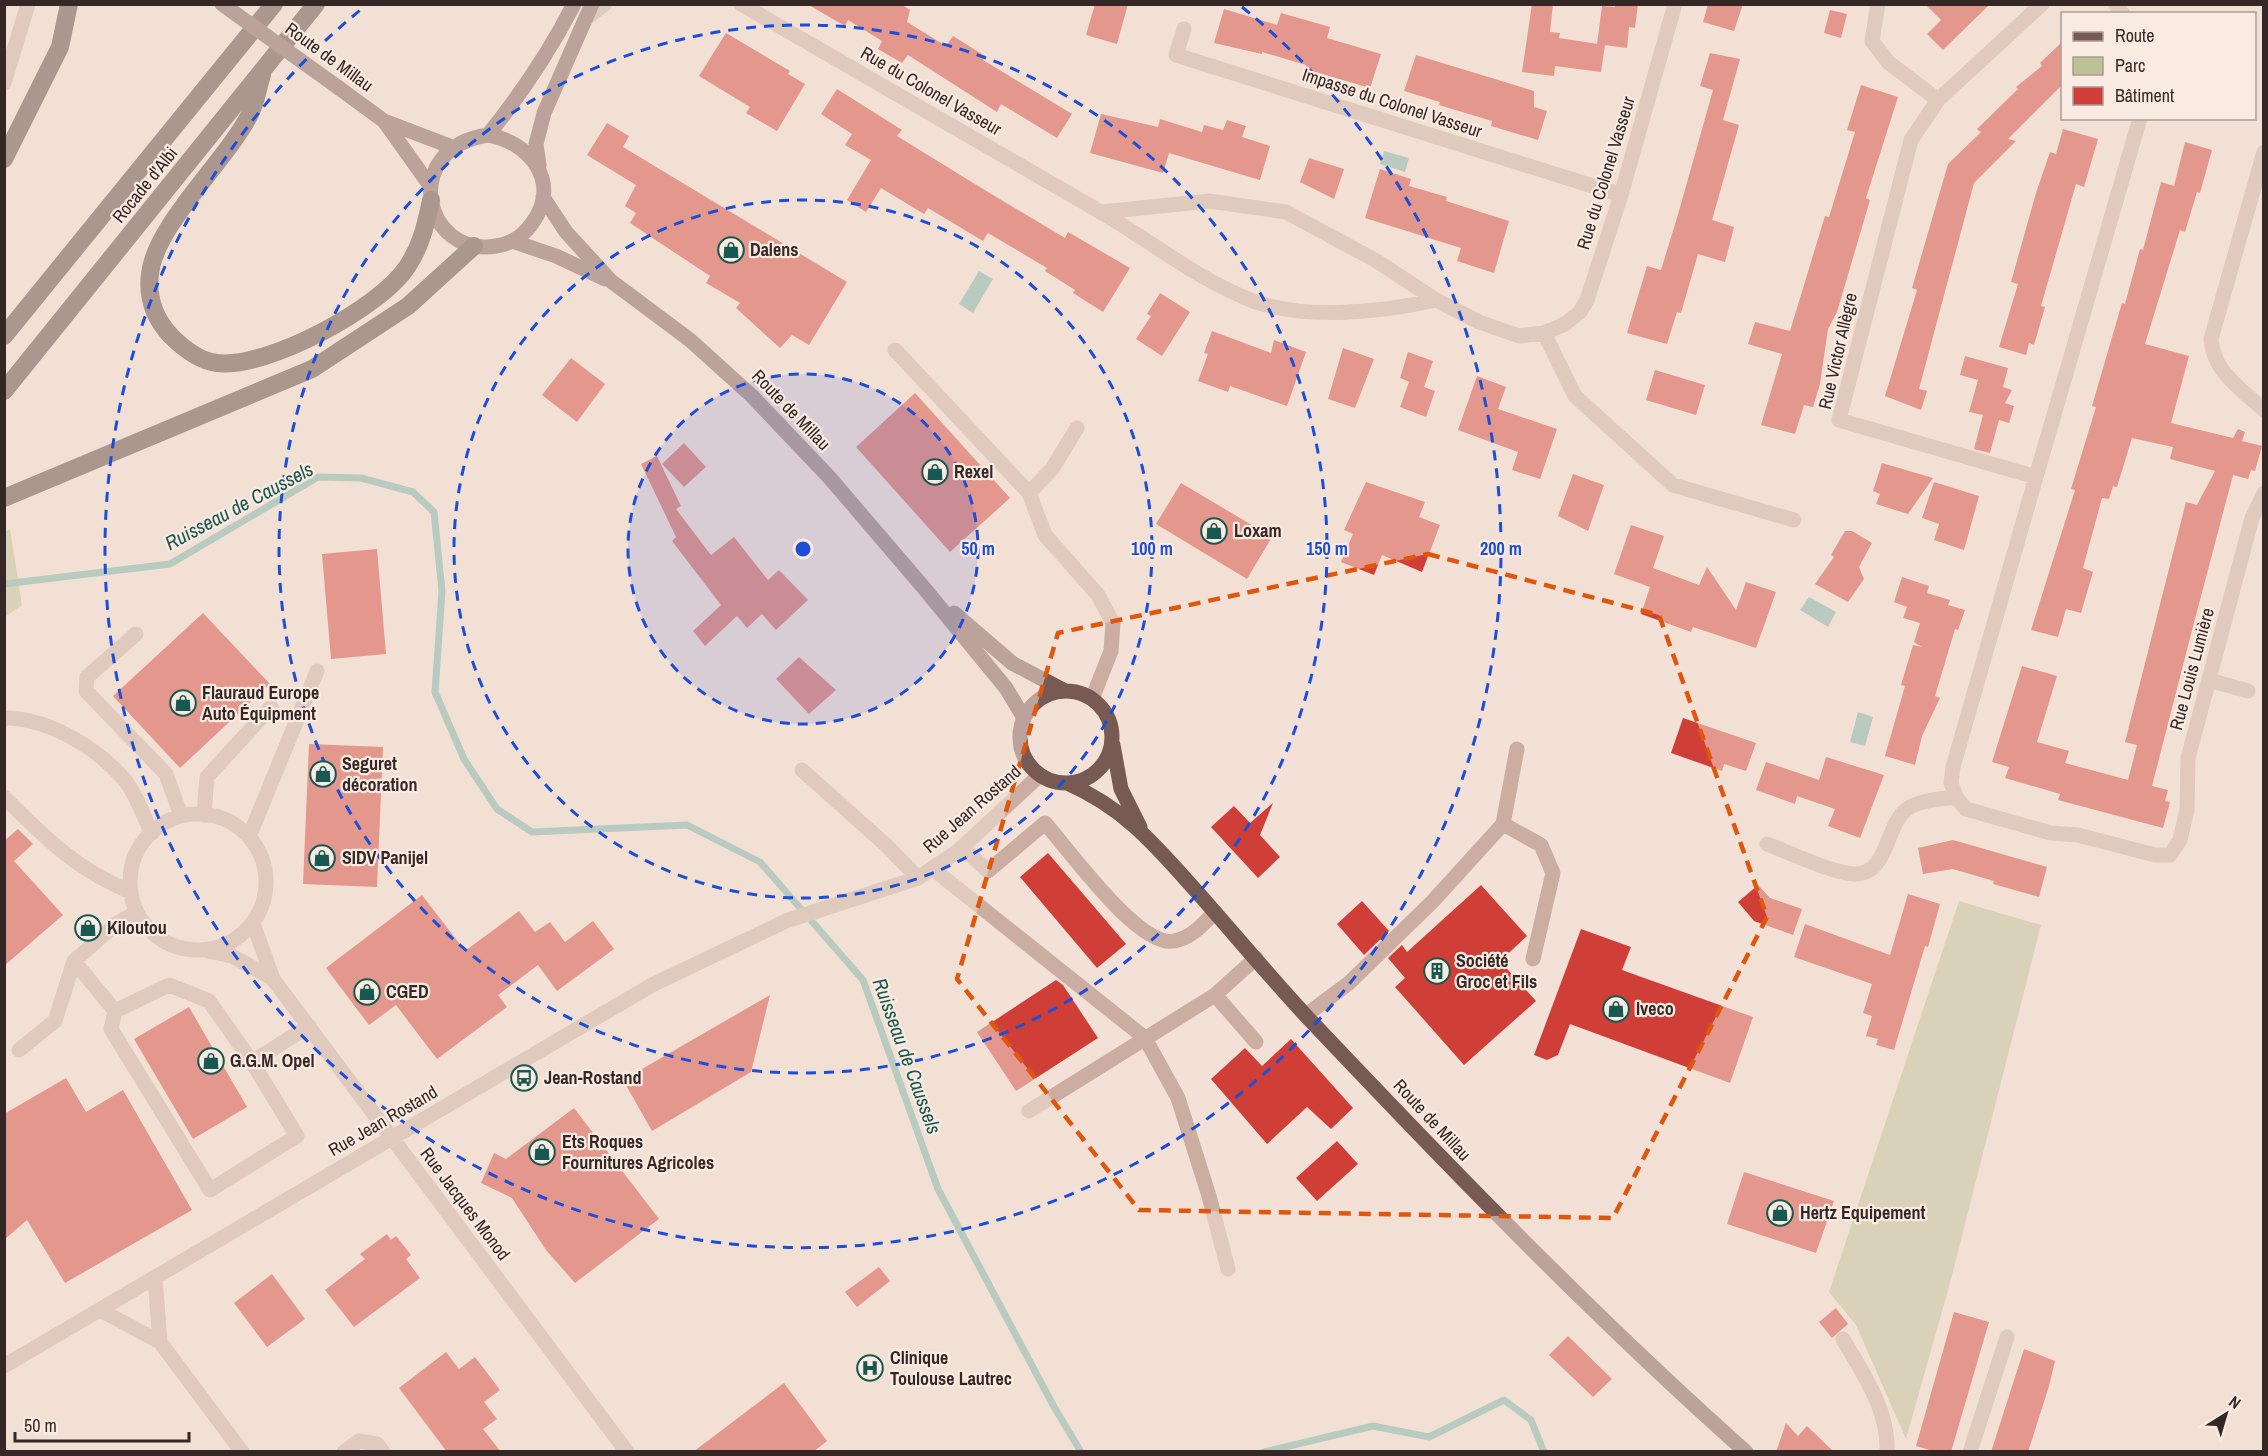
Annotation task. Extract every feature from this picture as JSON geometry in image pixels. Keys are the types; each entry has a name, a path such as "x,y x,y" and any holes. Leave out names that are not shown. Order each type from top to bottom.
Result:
{"highway":[{"path":"4,159 60,47 69,4"},
{"name":"Rocade d'Albi","path":"4,336 274,4"},
{"name":"Rocade d'Albi","path":"4,391 262,75 316,4"},
{"path":"262,75 251,113 159,246 150,273 150,303 164,328 187,351 216,363 249,362 288,349 326,330 387,289 406,269 424,238 431,193"},
{"path":"4,498 312,369 408,306 474,246"}],"main road":[{"name":"Route de Millau","path":"222,4 384,120"},
{"path":"488,135 518,97 558,36 574,4"},
{"path":"384,120 431,193 441,225 450,234 474,246 487,248 512,241 527,231 538,215 543,197 536,144 544,113 592,4"},
{"path":"384,120 452,147"},
{"path":"431,193 441,158 452,147 469,138 488,135 502,137 520,147 535,162 540,174"},
{"name":"Route de Millau","path":"543,197 566,232 611,282"},
{"name":"Route de Millau","path":"512,241 555,256 611,282 690,340 752,396 829,477 924,588 1006,688 1024,718"},
{"name":"Route de Millau","path":"924,588 1012,663 1063,690"},
{"path":"1063,690 1078,692 1092,699 1104,710 1111,726 1113,742 1108,758 1097,771 1083,780 1067,783 1040,775 1027,761 1021,747 1020,732 1024,718 1040,699 1063,690"},
{"name":"Route de Millau","path":"1113,742 1121,789 1141,830"},
{"name":"Route de Millau","path":"1067,783 1094,795 1141,830 1306,1015 1470,1189 1746,1452"},
{"name":"Route de Millau","path":"1711,1420 1739,1452"}],"street":[{"path":"4,83 28,4"},
{"path":"585,19 605,4"},
{"name":"Rue du Colonel Vasseur","path":"741,4 1101,212 1204,276 1257,302 1306,313 1406,307 1436,300"},
{"name":"Rue du Colonel Vasseur","path":"1101,212 1209,201 1286,212 1375,260 1436,300 1479,322 1519,336 1545,333 1565,324 1580,312 1587,300 1621,195 1675,4"},
{"path":"1878,4 1872,41 1888,62 1938,100"},
{"name":"Rue Victor Allègre","path":"2036,477 1839,420 1911,140 1938,100 2042,4"},
{"name":"Impasse du Colonel Vasseur","path":"1184,29 1176,55 1621,195"},
{"path":"1767,844 1855,874 1871,870 1881,858 1898,819 1908,808 1956,797 1951,783 1953,767 2139,120"},
{"path":"2264,153 2211,339 2212,352 2222,372 2264,410"},
{"path":"1545,333 1575,396 1673,485 1794,520"},
{"path":"895,350 1029,494 1045,535 1098,595 1113,623 1111,651 1092,699"},
{"path":"1029,494 1052,469 1077,428"},
{"name":"Rue Louis Lumière","path":"1956,797 1966,809 2051,833 2078,835 2155,855 2170,855 2180,840 2187,810 2186,771 2209,680 2252,518 2264,493"},
{"path":"136,634 87,677 86,691 166,774 181,816"},
{"path":"249,837 317,671"},
{"path":"2209,680 2248,691"},
{"path":"204,815 207,777 271,707"},
{"path":"4,718 22,718 67,735 102,758 126,781 152,832"},
{"path":"1306,1015 1348,983 1433,901 1503,824 1517,749"},
{"path":"802,770 886,844 918,878"},
{"name":"Rue Jean Rostand","path":"4,1366 102,1311 652,986 786,921 918,878 962,847 1040,775"},
{"path":"4,797 52,846 86,870 131,892"},
{"path":"203,950 225,945 253,923 264,899 266,886 263,860 249,837 229,822 204,815 181,816 152,832 143,842 132,866 131,892 137,912 153,933 164,941 189,950 203,950 232,956 273,980"},
{"path":"962,847 988,871 1046,823 1127,918 1158,941 1172,942 1188,938 1215,912"},
{"path":"1503,824 1541,845 1553,873 1533,959"},
{"path":"933,869 1145,1038 1178,1098 1209,1196 1228,1269"},
{"path":"19,1050 55,1021 74,962 117,923 137,912"},
{"path":"253,923 273,980"},
{"path":"1029,1112 1215,995 1256,958"},
{"path":"74,962 115,1011"},
{"name":"Rue Jacques Monod","path":"273,980 627,1452"},
{"path":"169,985 209,1000 252,1062 297,1136 210,1190 111,1029 115,1011 169,985"},
{"path":"1215,995 1257,1042"},
{"path":"252,1062 309,1026"},
{"path":"155,1278 160,1342"},
{"path":"102,1311 160,1342 242,1452"},
{"path":"1970,1452 2007,1337"},
{"path":"1843,1339 1877,1401 1888,1430 1887,1452"},
{"path":"344,1452 359,1441 377,1444 383,1452"}],"highlighted area":[{"path":"1428,554 1659,615 1767,917 1613,1218 1139,1210 957,979 1058,633"}],"green space":[{"path":"10,529 22,605 5,617 5,532"},
{"path":"1959,901 2041,925 1949,1287 1906,1439 1856,1325 1829,1292"}],"water":[{"path":"1384,151 1409,158 1405,172 1380,164"},
{"path":"979,271 993,279 973,313 959,304"},
{"path":"1809,597 1836,612 1828,627 1800,610"},
{"path":"1858,712 1873,717 1865,746 1850,742"}],"building":[{"path":"807,4 901,4 910,10 907,22 946,46 953,36 985,56 983,60 1072,114 1057,138 1001,104 997,112 908,55 902,63 878,49 882,41 848,20 845,26"},
{"path":"1095,4 1128,4 1117,44 1086,35"},
{"path":"1532,4 1553,4 1550,32 1560,33 1559,38 1605,45 1601,72 1555,66 1554,76 1522,72"},
{"path":"1615,4 1638,4 1635,28 1629,27 1627,48 1597,44 1602,6 1615,7"},
{"path":"1708,4 1743,4 1734,31 1703,22"},
{"path":"1925,4 1990,4 1943,50 1927,34 1941,20"},
{"path":"1224,9 1277,25 1281,13 1330,27 1327,38 1381,54 1370,88 1305,69 1306,65 1262,52 1262,54 1214,43"},
{"path":"1830,10 1847,14 1841,38 1824,33"},
{"path":"726,33 790,71 788,74 805,84 777,131 746,113 750,107 699,76"},
{"path":"2061,43 2061,86 2008,139 2016,141 1974,183 1919,389 1927,391 1921,410 1885,396 1917,290 1912,288 1948,164 1981,132 1977,129 2018,89 2016,87 2042,66 2040,63"},
{"path":"1710,53 1740,59 1723,120 1739,125 1712,220 1734,227 1725,262 1698,254 1681,313 1677,312 1667,344 1627,333 1647,266 1661,270 1679,211 1713,90 1700,86"},
{"path":"1416,55 1534,91 1534,107 1547,111 1538,140 1491,126 1492,121 1439,105 1440,102 1404,91"},
{"path":"1861,85 1898,97 1866,198 1870,200 1837,312 1828,329 1820,384 1813,407 1804,405 1795,434 1761,425 1782,354 1748,344 1755,322 1790,331 1825,216 1829,217 1855,132 1847,130"},
{"path":"837,89 902,130 897,136 983,189 1065,238 1068,232 1130,268 1103,312 1073,293 1075,290 1045,271 1047,268 988,233 983,241 928,208 924,214 881,188 866,212 847,200 871,160 845,145 852,134 821,114"},
{"path":"1101,114 1158,127 1160,119 1202,132 1204,125 1223,130 1227,120 1246,126 1242,137 1270,146 1260,180 1169,153 1163,173 1090,153"},
{"name":"Dalens","path":"607,123 629,136 623,147 847,282 809,345 792,335 780,348 736,308 740,303 706,283 710,276 630,223 636,213 625,206 636,185 587,155"},
{"path":"2063,129 2098,139 2084,187 2076,184 2041,306 2045,307 2034,345 2029,343 2026,355 1999,347 2018,284 2011,282 2036,193 2050,152 2056,154"},
{"path":"2185,142 2212,150 2200,193 2197,192 2185,232 2180,230 2145,344 2189,356 2171,423 2233,438 2238,429 2245,432 2242,441 2262,446 2255,471 2251,470 2248,479 2233,475 2190,638 2152,786 2168,790 2165,801 2170,802 2163,828 2058,800 2060,794 2005,778 2009,767 1992,762 2022,666 2057,676 2037,742 2069,751 2065,763 2128,780 2137,745 2125,742 2186,502 2197,505 2215,471 2170,459 2173,447 2132,438 2117,487 2113,486 2109,499 2102,498 2083,568 2093,572 2081,613 2066,609 2058,637 2031,630 2075,490 2071,489 2096,407 2092,406 2122,303 2125,304 2140,249 2143,250 2161,182 2174,186"},
{"path":"1309,158 1344,169 1334,199 1300,182"},
{"path":"1380,169 1411,179 1409,186 1447,197 1446,201 1509,221 1494,273 1457,261 1461,248 1365,218"},
{"path":"1160,293 1190,312 1162,356 1136,339 1151,316 1147,314"},
{"path":"1212,331 1271,353 1274,340 1306,352 1287,406 1230,386 1228,392 1198,381 1208,354 1204,353"},
{"path":"1343,348 1374,359 1355,408 1328,399"},
{"path":"1408,352 1433,361 1424,387 1435,391 1426,417 1400,407 1409,382 1414,384 1400,378"},
{"path":"1965,356 2008,368 2003,387 2012,390 2005,403 2014,406 2009,423 1999,420 1990,453 1974,449 1983,415 1969,412 1978,380 1960,375"},
{"path":"571,358 605,384 577,422 542,395"},
{"path":"1655,370 1705,385 1696,415 1646,400"},
{"path":"1477,376 1506,387 1498,409 1557,429 1540,479 1512,470 1518,452 1458,430"},
{"path":"915,393 1010,498 950,552 856,447"},
{"path":"684,443 706,467 684,487 662,464"},
{"path":"657,456 681,506 676,509 711,555 734,537 768,580 779,570 808,600 776,630 762,614 747,628 737,616 705,646 693,631 721,605 672,541 676,537 641,464"},
{"path":"1882,463 1933,478 1908,514 1876,504 1880,494 1873,491"},
{"path":"1573,474 1604,485 1588,531 1558,516"},
{"path":"1366,482 1425,502 1419,517 1440,525 1422,572 1382,555 1374,575 1341,562 1353,534 1344,530"},
{"path":"1934,482 1979,496 1964,550 1934,540 1939,524 1922,518"},
{"name":"Loxam","path":"1181,483 1272,537 1247,579 1156,524"},
{"path":"1631,525 1664,536 1653,568 1699,585 1707,567 1736,610 1746,582 1776,592 1756,648 1693,627 1691,632 1641,614 1650,587 1614,574"},
{"path":"1845,531 1852,531 1872,543 1859,567 1864,579 1848,602 1815,584 1834,557 1831,555"},
{"path":"377,549 386,654 331,659 322,554"},
{"path":"1902,577 1929,586 1927,593 1950,600 1948,605 1965,610 1958,630 1955,629 1935,696 1940,698 1922,736 1915,765 1885,756 1905,686 1901,685 1913,645 1922,647 1914,642 1920,623 1903,618 1907,607 1894,602"},
{"path":"203,613 270,684 180,768 113,696"},
{"path":"799,657 836,690 809,714 776,679"},
{"path":"1683,718 1756,743 1746,771 1724,764 1722,771 1671,753"},
{"path":"309,744 383,747 377,887 303,884"},
{"path":"1826,757 1884,775 1860,838 1828,826 1835,809 1797,796 1795,804 1756,790 1766,762 1819,780"},
{"path":"1273,803 1260,835 1280,857 1258,878 1211,827 1234,806 1250,823"},
{"path":"18,829 33,844 14,861 63,915 4,966 4,841"},
{"path":"1953,840 2047,867 2039,897 1993,884 1994,881 1953,869 1923,874 1918,848"},
{"path":"1048,853 1126,944 1097,968 1020,877"},
{"name":"Société Groc et Fils","path":"1481,885 1527,936 1500,961 1536,1001 1464,1065 1395,987 1405,978 1388,958 1402,945 1407,952"},
{"path":"1758,885 1770,898 1802,909 1793,935 1754,921 1738,902"},
{"path":"1908,894 1940,904 1894,1050 1876,1045 1878,1039 1866,1036 1872,1016 1863,1013 1872,984 1794,957 1805,924 1890,955"},
{"path":"422,895 465,951 519,911 535,932 550,922 565,942 593,921 614,949 557,991 538,965 498,995 507,1007 437,1059 396,1005 369,1025 326,968"},
{"path":"1362,901 1389,931 1364,955 1337,924"},
{"name":"Iveco","path":"1581,929 1631,947 1622,970 1753,1017 1730,1083 1570,1024 1558,1055 1547,1060 1534,1055"},
{"path":"1056,980 1063,985 1098,1038 1016,1091 977,1032"},
{"path":"770,995 751,1072 652,1131 623,1080"},
{"path":"189,1007 247,1107 193,1139 134,1039"},
{"path":"1291,1039 1353,1108 1331,1129 1307,1107 1267,1144 1211,1079 1245,1048 1262,1066"},
{"path":"66,1078 86,1112 123,1090 192,1210 65,1283 27,1220 4,1240 4,1114"},
{"path":"574,1108 659,1219 575,1283 546,1250 512,1198 481,1183 494,1153 506,1159"},
{"path":"1337,1141 1358,1164 1317,1201 1296,1178"},
{"name":"Hertz Equipement","path":"1744,1172 1834,1201 1816,1253 1727,1224"},
{"path":"387,1234 391,1240 396,1236 411,1255 406,1259 420,1278 354,1327 325,1290 365,1259 360,1254"},
{"path":"879,1267 890,1281 857,1307 845,1292"},
{"path":"272,1274 305,1319 267,1347 234,1303"},
{"path":"1836,1308 1848,1324 1832,1338 1819,1322"},
{"path":"1954,1312 1989,1322 1951,1452 1936,1452 1916,1446"},
{"path":"1568,1336 1612,1379 1593,1397 1549,1355"},
{"path":"2024,1349 2055,1361 2028,1452 1991,1452"},
{"path":"446,1352 459,1369 475,1357 500,1390 484,1402 497,1419 483,1429 501,1452 447,1452 399,1388"},
{"path":"784,1383 827,1441 813,1452 693,1452"},
{"path":"1786,1423 1798,1436 1807,1426 1834,1452 1776,1452"}],"waterway":[{"name":"Ruisseau de Caussels","path":"4,584 170,564 318,477 361,478 413,492 434,512 442,591 435,692 464,759 497,809 532,832 687,825 760,862 863,980 938,1189 1053,1405 1081,1452"},
{"name":"Ruisseau de Caussels","path":"1264,1452 1373,1426 1429,1437 1504,1400 1531,1420 1544,1452"}],"place":[{"name":"Dalens","path":"731,250"},
{"name":"Rexel","path":"935,472"},
{"name":"Loxam","path":"1214,531"},
{"name":"Flauraud Europe Auto Équipment","path":"183,703"},
{"name":"Seguret décoration","path":"323,774"},
{"name":"SIDV Panijel","path":"322,858"},
{"name":"Kiloutou","path":"88,928"},
{"name":"Société Groc et Fils","path":"1437,971"},
{"name":"CGED","path":"367,992"},
{"name":"Iveco","path":"1616,1009"},
{"name":"G.G.M. Opel","path":"211,1061"},
{"name":"Jean-Rostand","path":"524,1078"},
{"name":"Ets Roques Fournitures Agricoles","path":"542,1152"},
{"name":"Hertz Equipement","path":"1780,1213"},
{"name":"Clinique Toulouse Lautrec","path":"870,1368"}]}
